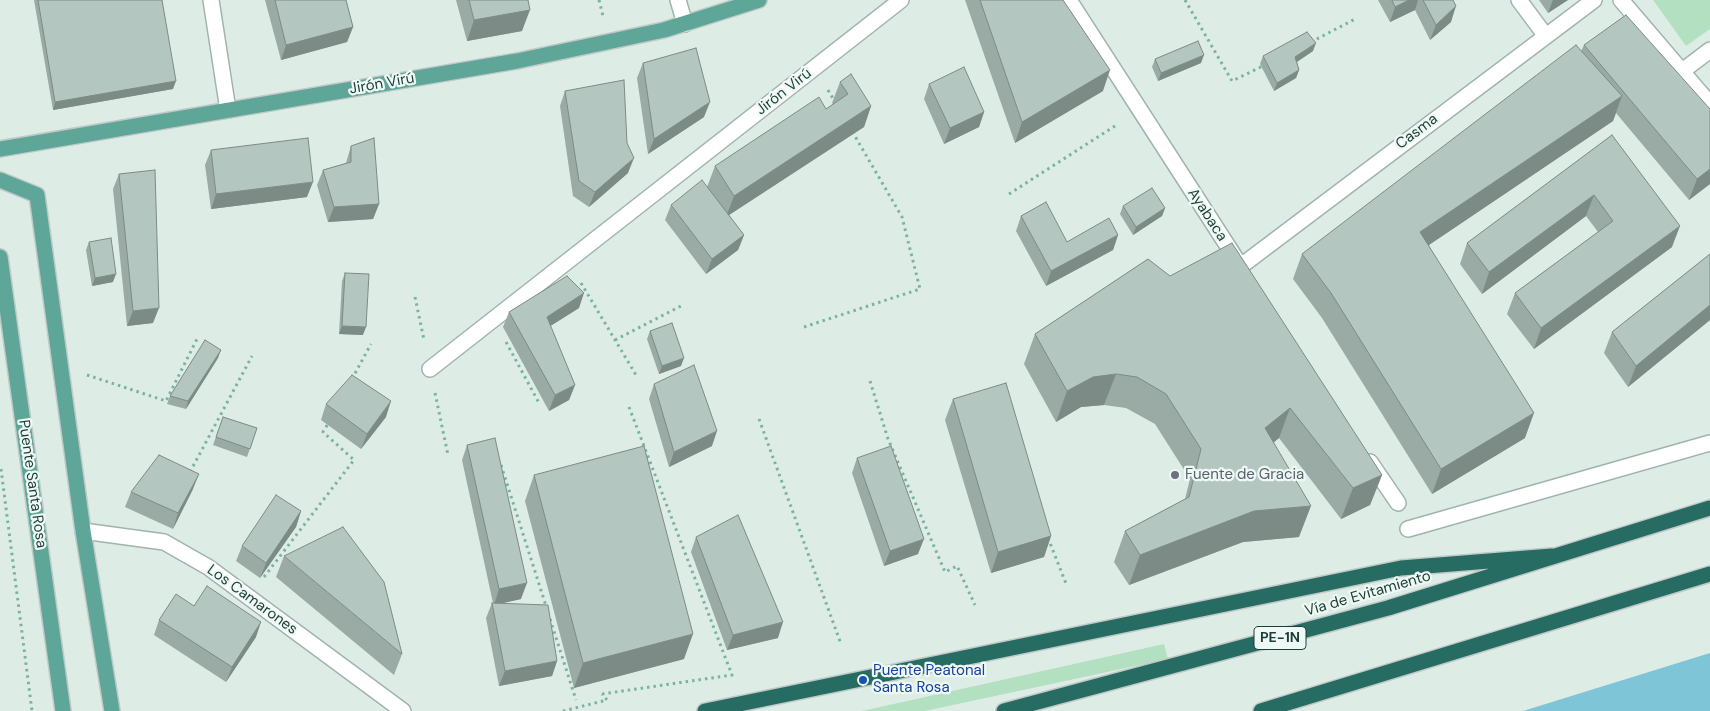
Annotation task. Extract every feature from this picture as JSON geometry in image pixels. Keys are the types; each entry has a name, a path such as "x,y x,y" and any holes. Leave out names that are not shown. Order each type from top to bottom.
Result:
{"highway":[{"name":"Vía de Evitamiento","path":"1004,711 1388,608 1710,508"},
{"path":"705,711 1401,568 1552,556"},
{"path":"1261,711 1710,574"}],"main road":[{"name":"Jirón Virú","path":"0,149 516,61 685,24 759,0"},
{"path":"0,180 36,195 83,531 112,711"},
{"name":"Puente Santa Rosa","path":"0,257 64,711"}],"street":[{"path":"211,0 228,110"},
{"path":"678,0 685,24"},
{"name":"Jirón Virú","path":"430,369 901,0"},
{"name":"Ayabaca","path":"1070,0 1251,283"},
{"path":"1519,0 1545,36"},
{"name":"Casma","path":"1240,266 1594,0"},
{"path":"1621,0 1710,104"},
{"path":"1681,72 1710,50"},
{"path":"1408,529 1710,444"},
{"path":"1360,446 1398,503"},
{"name":"Los Camarones","path":"83,531 164,542 208,567 403,711"}],"path":[{"path":"1185,0 1232,81 1268,63"},
{"path":"1304,45 1357,18"},
{"path":"815,68 838,108"},
{"path":"1009,194 1140,111"},
{"path":"804,327 920,289 902,216 848,124"},
{"path":"569,261 636,375"},
{"path":"615,340 681,306"},
{"path":"493,319 539,403"},
{"path":"60,366 166,401 198,337"},
{"path":"349,384 371,344"},
{"path":"183,470 190,472 252,356"},
{"path":"870,381 888,439 944,572 957,566 975,605"},
{"path":"562,711 607,700 602,694 732,675 630,407"},
{"path":"248,597 354,460 323,432 332,416"},
{"path":"759,419 841,644"},
{"path":"498,457 576,700"},
{"path":"0,464 32,711"},
{"path":"1046,532 1067,586"}],"green space":[{"path":"1653,0 1710,0 1710,29 1686,46"},
{"path":"1164,644 1168,659 925,711 862,711"}],"water":[{"path":"1710,653 1710,711 1523,711"}],"building":[{"path":"38,0 162,0 176,81 55,102"},
{"path":"275,0 346,0 353,27 286,45"},
{"path":"469,0 528,0 530,10 474,20"},
{"path":"980,0 1063,0 1110,70 1022,122"},
{"path":"1392,0 1409,0 1395,7"},
{"path":"1423,0 1453,0 1456,6 1436,25"},
{"path":"1626,15 1710,109 1710,169 1697,179 1584,45"},
{"path":"1307,32 1316,43 1295,57 1299,70 1277,83 1263,56"},
{"path":"1198,41 1204,55 1161,73 1155,59"},
{"path":"1576,45 1622,96 1420,232 1534,413 1441,469 1331,293 1302,254"},
{"path":"696,48 710,102 654,139 643,63"},
{"path":"964,67 984,112 950,128 929,84"},
{"path":"851,74 871,106 734,196 715,166 819,97 826,109 848,94 840,82"},
{"path":"624,80 627,143 634,158 595,192 579,181 565,91"},
{"path":"1612,135 1680,226 1541,328 1515,293 1613,221 1594,195 1489,272 1467,243"},
{"path":"308,138 313,182 216,194 211,150"},
{"path":"374,138 379,204 334,207 323,170 351,162 351,146"},
{"path":"155,170 159,308 133,311 119,174"},
{"path":"702,180 744,235 712,259 671,205"},
{"path":"1152,188 1165,208 1136,227 1123,206"},
{"path":"1046,202 1067,242 1109,218 1118,235 1051,271 1021,216"},
{"path":"111,238 116,274 95,278 89,242"},
{"path":"1232,243 1382,475 1353,488 1290,408 1265,428 1311,506 1254,511 1140,555 1125,531 1189,497 1201,449 1166,394 1137,377 1116,374 1093,377 1067,391 1035,334 1148,259 1170,276"},
{"path":"1710,254 1710,305 1636,366 1612,332"},
{"path":"345,273 369,274 366,327 342,326"},
{"path":"567,276 584,293 547,317 575,385 555,395 509,312"},
{"path":"672,323 684,358 662,366 650,331"},
{"path":"205,340 221,350 188,401 170,396"},
{"path":"694,365 717,431 674,452 654,384"},
{"path":"352,375 391,401 367,434 326,404"},
{"path":"1006,383 1051,536 998,552 953,399"},
{"path":"223,417 257,428 250,449 216,437"},
{"path":"495,438 527,583 499,589 467,445"},
{"path":"644,446 693,634 583,663 534,475"},
{"path":"891,446 924,539 890,551 857,458"},
{"path":"159,455 199,474 178,513 131,492"},
{"path":"276,495 301,511 266,563 242,546"},
{"path":"738,515 783,622 733,635 696,537"},
{"path":"343,527 384,582 402,654 284,556"},
{"path":"207,586 261,622 232,667 159,620 176,594 194,606"},
{"path":"492,603 548,605 557,661 505,671"}],"place":[{"name":"Fuente de Gracia","path":"1175,475"},
{"name":"Puente Peatonal Santa Rosa","path":"863,680"}]}
